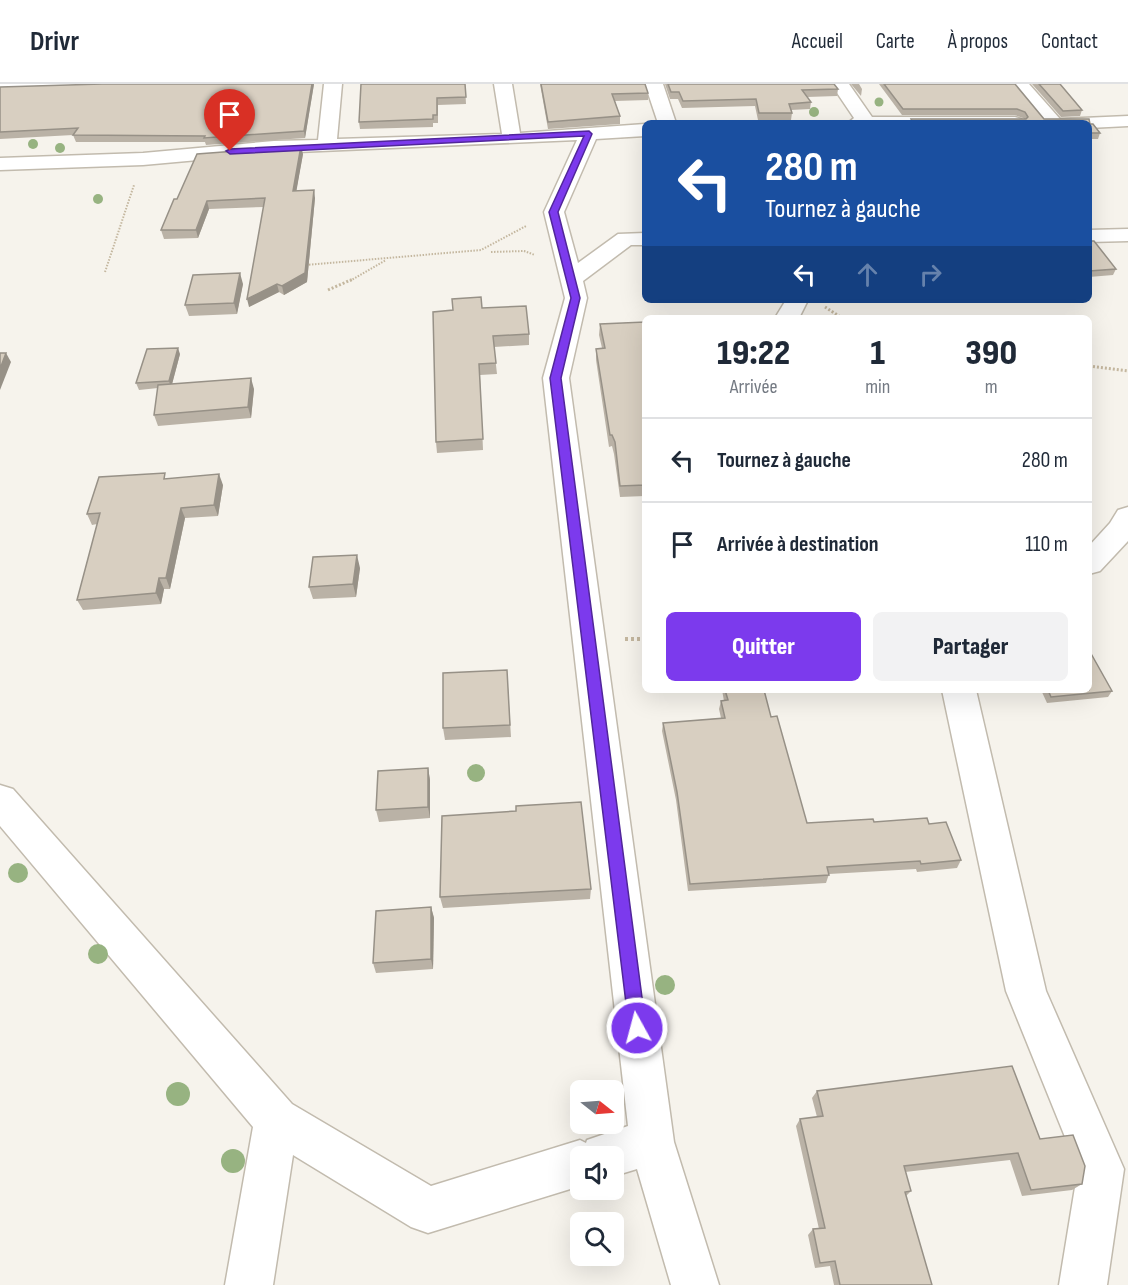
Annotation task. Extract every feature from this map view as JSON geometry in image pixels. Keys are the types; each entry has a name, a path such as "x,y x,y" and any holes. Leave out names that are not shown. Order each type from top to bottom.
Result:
{"street":[{"path":"0,87 102,84"},
{"path":"327,146 333,84"},
{"path":"503,84 512,139"},
{"path":"654,84 666,120"},
{"path":"840,84 865,120"},
{"path":"1020,84 1051,120"},
{"path":"1092,122 1128,121"},
{"path":"0,164 143,159 274,147 512,139 642,130"},
{"path":"589,134 554,212 576,298 555,378 652,1142 695,1285"},
{"path":"1092,236 1128,235"},
{"path":"569,273 626,239 642,239"},
{"path":"1092,561 1122,529 1128,517"},
{"path":"960,693 1026,991 1101,1169 1083,1285"},
{"path":"0,800 276,1120 428,1210 570,1166"},
{"path":"249,1285 276,1120"},
{"path":"624,1150 652,1142"}],"path":[{"path":"105,272 143,159"},
{"path":"301,265 481,250 554,212"},
{"path":"491,252 524,251 569,273"},
{"path":"328,290 351,280 389,258"},
{"path":"1092,366 1128,371"}],"building":[{"path":"102,84 312,84 304,131 204,138 205,136 73,135 78,128 0,132 0,87"},
{"path":"361,84 465,84 466,97 437,98 437,115 433,115 433,119 359,122"},
{"path":"541,84 645,84 648,93 612,94 620,116 548,122"},
{"path":"668,84 834,84 838,89 802,90 811,102 789,104 792,113 759,113 756,99 683,101 679,92 671,92"},
{"path":"884,84 1015,84 1044,119 1089,120 912,120 1026,119 1028,117 1025,112 1017,109 903,109"},
{"path":"1039,84 1060,84 1082,110 1063,111"},
{"path":"1092,124 1093,124 1100,133 1092,133"},
{"path":"301,146 293,191 314,190 305,273 282,286 277,284 247,299 265,198 207,201 196,230 161,230 197,154"},
{"path":"1092,241 1094,241 1116,269 1092,271"},
{"path":"240,273 234,303 185,305 193,275"},
{"path":"481,297 482,308 526,306 529,334 493,336 496,363 479,364 483,439 436,442 433,312 453,310 452,299"},
{"path":"642,322 642,485 620,486 615,442 610,435 596,349 605,348 600,324"},
{"path":"178,348 169,381 136,383 147,349"},
{"path":"0,353 6,353 0,369"},
{"path":"251,378 248,407 154,415 158,385"},
{"path":"165,473 164,479 219,474 214,505 181,508 166,578 159,578 156,593 77,600 100,513 87,514 99,477"},
{"path":"357,555 353,584 309,587 313,557"},
{"path":"1092,655 1112,691 1092,693"},
{"path":"507,670 510,725 443,728 443,673"},
{"path":"726,693 765,693 771,717 777,716 807,823 927,818 929,824 946,822 961,860 921,864 920,861 827,867 829,875 690,884 677,792 663,723 725,718 721,701 728,700"},
{"path":"1049,693 1092,693 1051,697"},
{"path":"428,768 428,807 376,810 378,771"},
{"path":"581,802 591,889 440,897 442,816 516,811 516,806"},
{"path":"431,907 431,959 373,963 376,911"},
{"path":"1012,1066 1040,1139 1073,1135 1085,1166 1082,1184 1031,1190 1018,1153 904,1166 911,1191 905,1192 932,1285 840,1285 835,1261 820,1263 813,1229 825,1228 800,1119 823,1116 817,1091"}],"route":[{"path":"230,151 274,147 512,139 589,134 554,212 576,298 555,378 637,1028"}]}
